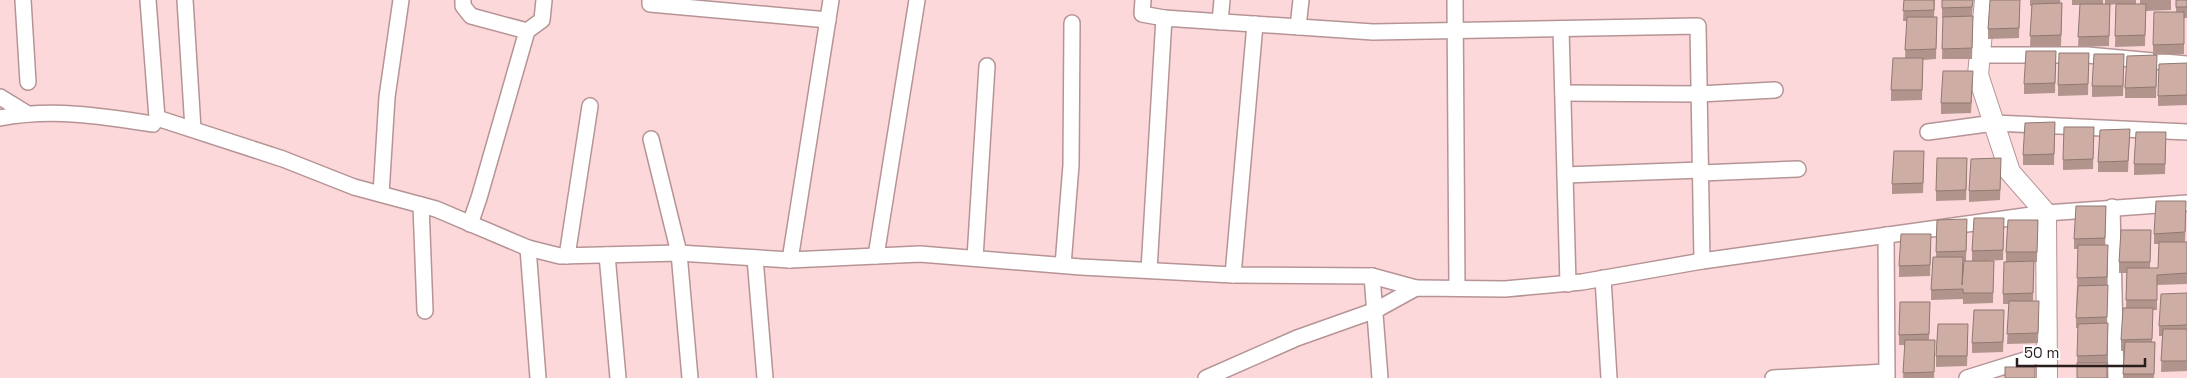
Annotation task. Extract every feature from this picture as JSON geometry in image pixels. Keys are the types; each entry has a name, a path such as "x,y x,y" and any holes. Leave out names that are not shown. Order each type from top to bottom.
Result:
{"street":[{"path":"23,0 28,82"},
{"path":"0,118 26,113 81,113 153,124 157,118 148,0"},
{"path":"185,0 193,129"},
{"path":"381,194 387,97 401,0"},
{"path":"463,0 463,6 471,16 527,31"},
{"path":"470,224 480,198 527,31 542,20 544,0"},
{"path":"650,0 650,4 828,20"},
{"path":"790,260 831,0"},
{"path":"876,256 918,0"},
{"path":"1143,0 1142,14 1164,18 1373,32 1456,32 1698,26 1702,261"},
{"path":"1220,22 1222,0"},
{"path":"1298,27 1301,0"},
{"path":"1455,0 1457,288"},
{"path":"1985,0 1978,74 2010,172 2046,213 2048,378"},
{"path":"1149,270 1164,18"},
{"path":"1063,265 1071,165 1072,23"},
{"path":"1233,275 1255,24"},
{"path":"1561,29 1568,284"},
{"path":"1980,55 2087,55 2187,64"},
{"path":"975,258 987,66"},
{"path":"1563,94 1699,94 1775,90"},
{"path":"0,97 26,113"},
{"path":"566,256 590,106"},
{"path":"157,118 283,158 354,187 421,205 528,248 566,256 679,253 790,260 920,254 1233,275 1372,276 1416,288 1505,289 1568,284 1702,261 2046,213 2187,203"},
{"path":"1928,132 1994,123 2187,132"},
{"path":"651,139 679,253 690,378"},
{"path":"1565,175 1798,169"},
{"path":"421,205 424,311"},
{"path":"2112,207 2116,378"},
{"path":"1773,378 1886,375 1886,236"},
{"path":"528,248 538,378"},
{"path":"607,255 618,378"},
{"path":"755,258 765,378"},
{"path":"1372,276 1380,378"},
{"path":"1603,278 1609,378"},
{"path":"1206,378 1297,338 1376,310 1416,288"},
{"path":"1967,378 2047,353"}],"building":[{"path":"1904,0 1934,0 1934,10 1903,11"},
{"path":"1942,0 1973,0 1972,7 1942,8"},
{"path":"1990,0 2020,0 2019,28 1988,29"},
{"path":"2176,0 2187,0 2187,7 2176,7"},
{"path":"2062,3 2061,35 2030,36 2032,4"},
{"path":"2080,4 2110,4 2109,36 2078,37"},
{"path":"2116,4 2146,4 2145,35 2115,36"},
{"path":"2154,12 2184,12 2184,44 2153,45"},
{"path":"1973,16 1972,48 1942,49 1943,17"},
{"path":"1907,17 1937,17 1936,49 1905,50"},
{"path":"2026,51 2056,51 2055,83 2024,84"},
{"path":"2059,53 2089,53 2088,84 2058,85"},
{"path":"2094,54 2124,54 2123,86 2092,86"},
{"path":"2157,55 2156,87 2125,88 2127,56"},
{"path":"1893,58 1923,58 1922,90 1891,90"},
{"path":"2187,63 2187,95 2158,96 2159,64"},
{"path":"1943,71 1973,71 1971,103 1941,103"},
{"path":"2055,122 2054,154 2023,155 2025,123"},
{"path":"2064,127 2094,127 2093,159 2063,160"},
{"path":"2130,129 2128,161 2098,162 2100,130"},
{"path":"2136,132 2166,132 2165,164 2134,164"},
{"path":"1894,151 1924,151 1923,183 1892,184"},
{"path":"1937,158 1967,158 1966,190 1936,191"},
{"path":"2001,158 2000,190 1969,191 1971,159"},
{"path":"2156,201 2186,201 2185,232 2154,234"},
{"path":"2076,206 2106,206 2105,238 2074,239"},
{"path":"1974,218 2004,218 2003,250 1972,251"},
{"path":"1967,219 1966,251 1936,252 1937,220"},
{"path":"2008,220 2038,220 2037,252 2006,252"},
{"path":"2121,230 2151,230 2150,262 2119,262"},
{"path":"1901,234 1931,234 1930,265 1899,266"},
{"path":"2159,242 2187,242 2187,273 2157,275 2157,300 2126,300 2127,268 2158,268"},
{"path":"2078,245 2108,245 2107,277 2077,278"},
{"path":"1933,257 1963,257 1962,285 1964,261 1994,261 1993,293 1963,293 1963,289 1931,290"},
{"path":"2034,261 2033,293 2003,294 2004,262"},
{"path":"2108,285 2107,317 2076,318 2078,286"},
{"path":"2187,293 2187,325 2159,326 2161,294"},
{"path":"2009,301 2039,301 2038,333 2007,334"},
{"path":"1900,302 1930,302 1929,334 1899,335"},
{"path":"2123,308 2153,308 2152,339 2121,340"},
{"path":"1974,310 2004,310 2003,342 1972,343"},
{"path":"2108,323 2107,355 2077,356 2078,324"},
{"path":"1938,324 1968,324 1967,356 1936,356"},
{"path":"2163,329 2187,329 2187,361 2161,361"},
{"path":"1905,340 1935,340 1934,372 1903,373"},
{"path":"2125,342 2155,342 2154,374 2123,374"},
{"path":"2077,363 2107,363 2107,378 2077,378"},
{"path":"2005,367 2035,367 2035,378 2005,378"}]}
